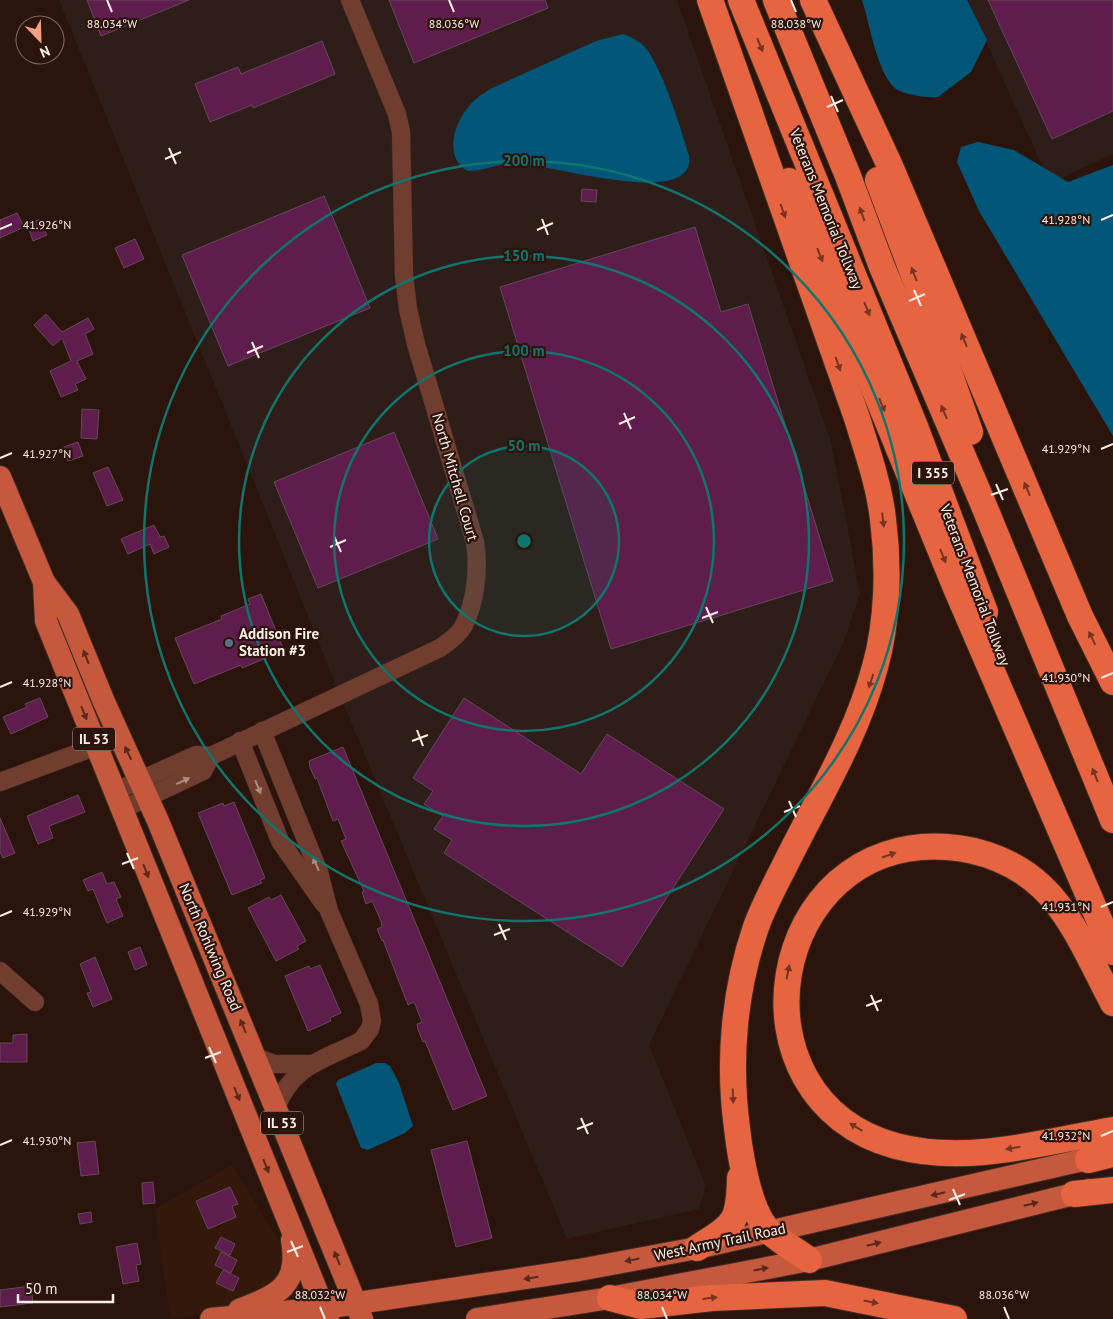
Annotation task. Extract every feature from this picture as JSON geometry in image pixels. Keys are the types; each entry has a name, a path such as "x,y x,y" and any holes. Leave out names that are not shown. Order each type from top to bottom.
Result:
{"highway":[{"path":"710,0 857,418 875,480 883,518 886,550 883,622 876,666 848,744 767,901 750,950 740,995 733,1047 733,1100 741,1160 758,1218 769,1232 810,1260"},
{"path":"714,0 956,588 1113,951"},
{"name":"Veterans Memorial Tollway","path":"742,0 916,429 1113,951"},
{"name":"Veterans Memorial Tollway","path":"776,0 848,176 882,267 982,501 1113,820"},
{"path":"812,0 930,318 1064,700"},
{"path":"812,0 890,166 1080,616 1113,682"},
{"path":"1113,1003 1063,911 1042,886 1017,868 988,855 972,850 938,846 911,849 880,858 850,874 824,897 804,926 795,946 786,979 785,998 792,1044 808,1079 829,1106 844,1120 874,1138 914,1149 944,1153 1004,1149 1113,1130"},
{"path":"1088,1160 1113,1154"},
{"path":"697,1248 726,1229 737,1217 740,1206 741,1160"},
{"path":"1074,1194 1113,1190"},
{"path":"610,1298 641,1306 712,1298 825,1293 954,1319"}],"main road":[{"name":"North Rohlwing Road","path":"0,477 44,582 68,614 255,1057 358,1311"},
{"name":"North Rohlwing Road","path":"44,582 46,621 326,1313"},
{"name":"West Army Trail Road","path":"213,1319 358,1311 697,1248 1088,1160"},
{"path":"478,1319 610,1298 810,1260 1113,1184"},
{"path":"213,1319 260,1301 280,1290 290,1280 294,1254 290,1224"},
{"path":"536,1319 610,1298"}],"street":[{"name":"North Mitchell Court","path":"119,800 143,789 203,771 211,756 440,648 462,628 476,581 475,542 416,344 408,309 404,275 401,132 397,114 350,0"},
{"path":"262,731 319,872 329,911 369,1004 372,1021 367,1036 361,1041 310,1064 286,1085 276,1108"},
{"path":"240,742 280,841 297,868 329,911"},
{"path":"0,782 97,746"},
{"path":"269,815 291,805"},
{"path":"0,972 35,1002"},
{"path":"255,1057 274,1064 310,1064"}],"shaded area":[{"path":"59,0 677,0 831,442 860,593 844,641 649,1045 706,1186 699,1209 567,1239 351,722"},
{"path":"967,0 1113,0 1113,154 1050,183"},
{"path":"232,1165 317,1303 170,1318 155,1209"}],"water":[{"path":"862,0 967,0 987,40 971,72 938,97 905,93 896,89 884,73"},
{"path":"623,34 646,48 660,74 672,102 689,156 685,172 671,180 648,182 621,181 528,165 501,165 468,171 460,164 455,156 453,146 454,135 463,114 477,98 490,89 596,41"},
{"path":"978,142 1014,150 1068,182 1113,165 1113,436 979,211 957,162 961,147"},
{"path":"376,1063 385,1063 390,1066 399,1083 413,1126 405,1133 368,1150 361,1148 336,1084 338,1080"}],"building":[{"path":"87,0 189,0 101,36"},
{"path":"389,0 545,0 548,8 414,63"},
{"path":"988,0 1113,0 1113,111 1052,139"},
{"path":"322,41 335,74 253,108 252,105 210,122 195,84 238,67 241,74"},
{"path":"582,189 597,190 596,202 581,201"},
{"path":"324,196 370,308 228,366 182,255"},
{"path":"17,213 24,227 0,238 0,220"},
{"path":"40,219 47,235 33,241 27,225"},
{"path":"695,227 721,312 748,304 833,581 611,649 500,287"},
{"path":"135,239 144,259 124,268 115,248"},
{"path":"46,314 62,332 88,318 94,329 85,334 93,354 77,361 86,379 75,384 78,390 61,397 50,371 71,361 62,338 53,346 34,325"},
{"path":"82,409 99,410 97,439 81,438"},
{"path":"394,432 438,539 318,588 274,482"},
{"path":"78,442 83,456 68,461 64,447"},
{"path":"108,467 123,500 107,506 93,473"},
{"path":"154,525 160,537 164,536 169,547 154,554 150,544 128,554 121,539"},
{"name":"Addison Fire Station #3","path":"261,594 283,648 275,651 276,654 242,668 241,665 194,684 175,638 222,619 221,616 250,604 248,599"},
{"path":"40,698 48,717 11,734 3,717 27,707 25,704"},
{"path":"464,698 581,774 607,734 724,809 622,967 444,853 452,840 434,829 443,816 424,804 433,791 413,778"},
{"path":"343,747 487,1096 453,1110 425,1041 423,1042 418,1030 417,1024 422,1022 414,1002 408,1005 377,929 382,927 381,921 372,901 366,904 362,892 364,891 341,841 346,839 338,819 333,821 317,778 315,779 310,767 309,761"},
{"path":"78,795 85,812 49,826 53,838 38,844 27,816"},
{"path":"234,802 265,878 260,880 262,883 232,895 198,813 223,803 224,806"},
{"path":"0,818 15,853 3,858 0,852"},
{"path":"102,872 107,884 114,882 121,897 116,899 123,916 107,923 93,889 88,891 83,880"},
{"path":"281,895 306,941 297,946 299,949 276,961 248,908 269,897 271,900"},
{"path":"140,947 147,965 135,970 128,952"},
{"path":"95,957 112,999 93,1007 87,993 91,992 80,964"},
{"path":"320,965 341,1013 330,1018 331,1021 308,1031 285,976 309,966 310,969"},
{"path":"27,1034 27,1062 0,1062 0,1043 13,1043 13,1035"},
{"path":"95,1141 99,1174 81,1176 77,1143"},
{"path":"467,1141 492,1238 456,1247 431,1150"},
{"path":"153,1182 155,1203 143,1204 142,1183"},
{"path":"230,1187 238,1204 232,1206 236,1217 208,1229 196,1201"},
{"path":"91,1212 92,1222 80,1224 78,1214"},
{"path":"221,1237 235,1244 230,1255 215,1248"},
{"path":"137,1243 141,1264 136,1265 139,1281 123,1284 116,1247"},
{"path":"221,1252 237,1260 231,1273 215,1265"},
{"path":"223,1270 239,1278 233,1291 216,1283"},
{"path":"31,1286 33,1303 0,1307 0,1290"}],"place":[{"name":"Addison Fire Station #3","path":"229,643"}]}
